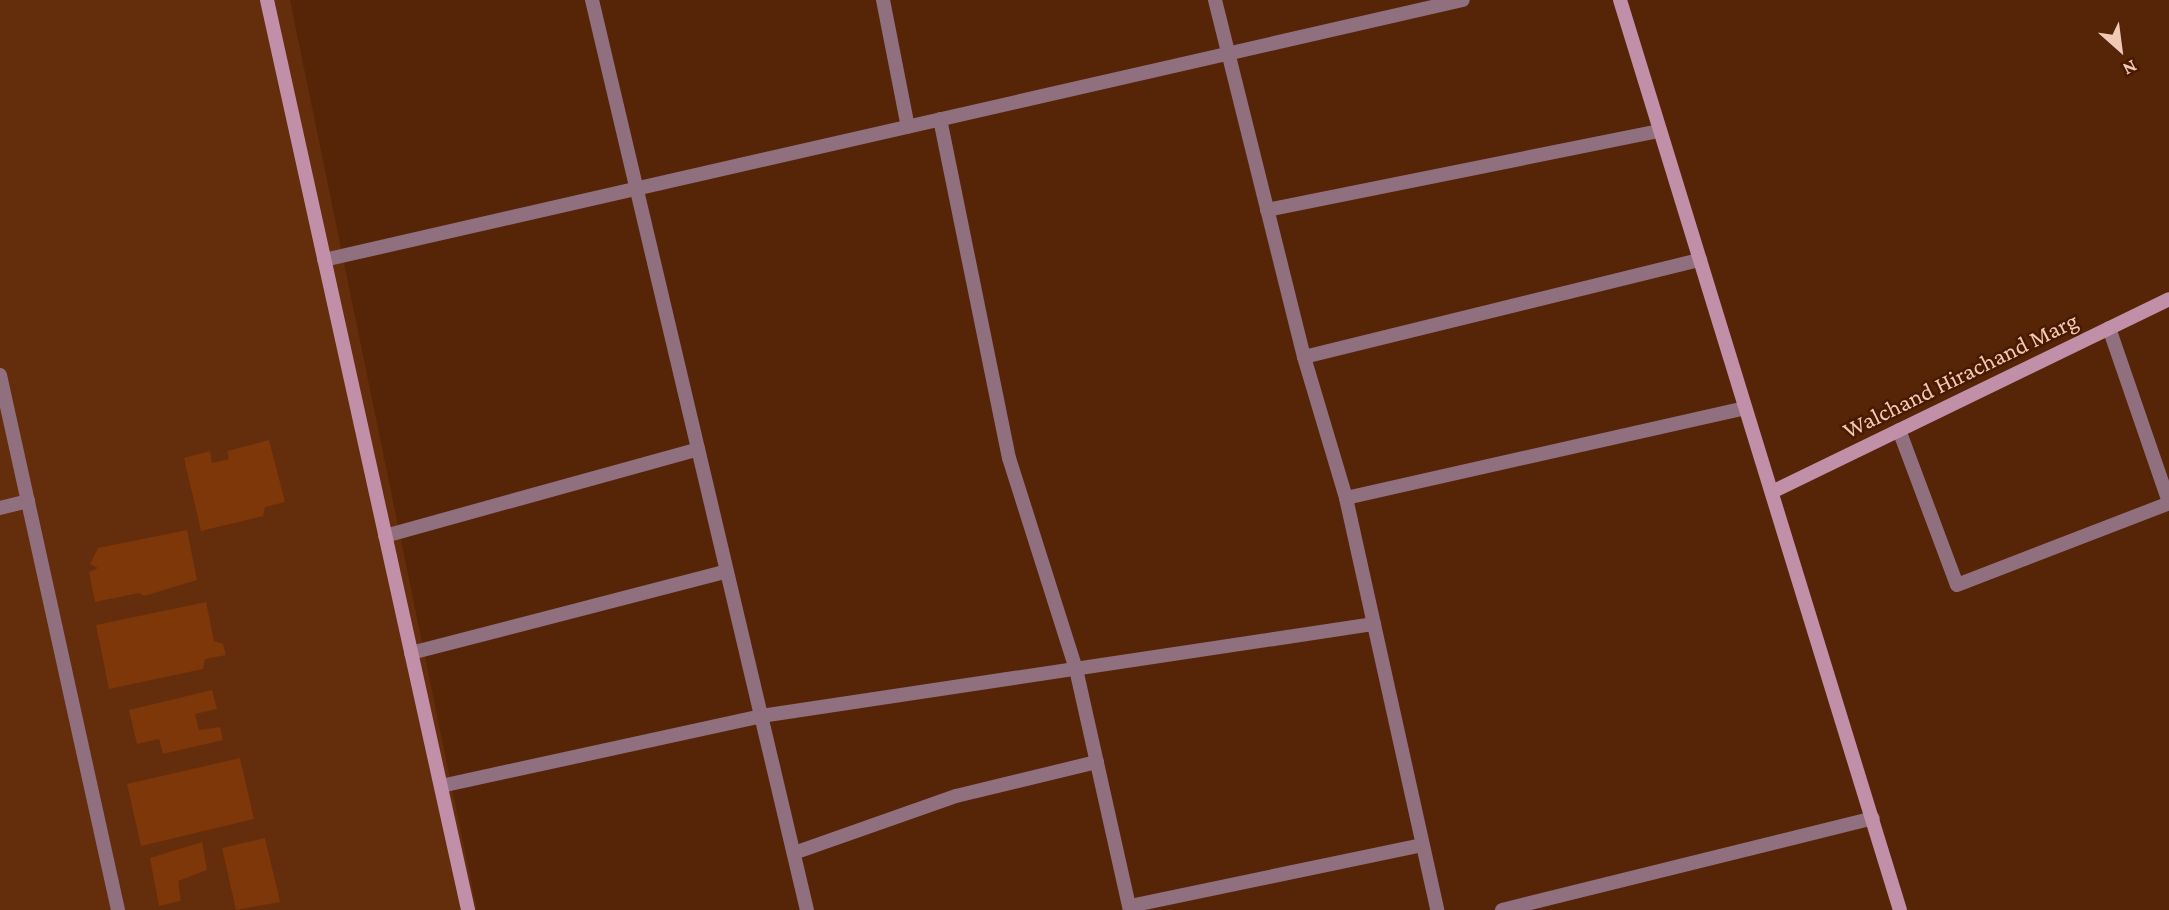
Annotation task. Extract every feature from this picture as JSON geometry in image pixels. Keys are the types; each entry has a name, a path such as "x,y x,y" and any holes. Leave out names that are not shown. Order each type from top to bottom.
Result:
{"street":[{"path":"267,0 468,910"},
{"path":"592,0 807,910"},
{"path":"883,0 908,127"},
{"path":"1214,0 1304,357 1346,498 1437,910"},
{"path":"324,260 1463,0"},
{"path":"1620,0 1874,818 1900,910"},
{"path":"940,119 1009,458 1076,669 1130,908 1422,845"},
{"path":"1266,210 1660,131"},
{"path":"1304,357 1700,260"},
{"name":"Walchand Hirachand Marg","path":"1772,492 2169,299"},
{"path":"1899,430 1957,585 2169,502 2109,328"},
{"path":"0,375 118,910"},
{"path":"1346,498 1745,408"},
{"path":"386,536 698,449"},
{"path":"0,508 28,501"},
{"path":"411,653 727,571"},
{"path":"441,786 761,716 1374,624"},
{"path":"794,853 956,796 1097,762"},
{"path":"1502,910 1874,818"}],"shaded area":[{"path":"0,0 290,0 477,910 0,910"}],"building":[{"path":"269,440 285,502 265,507 263,516 201,531 184,458 210,451 212,463 229,459 227,451"},
{"path":"187,530 197,580 144,596 139,593 95,602 89,572 98,568 90,564 98,548"},
{"path":"206,602 214,641 223,644 226,655 205,659 203,669 109,689 96,625"},
{"path":"212,690 217,709 195,714 199,730 220,727 223,740 163,754 159,739 137,744 129,710"},
{"path":"240,758 254,819 141,846 127,784"},
{"path":"265,838 280,902 236,910 222,848"},
{"path":"202,842 207,870 178,881 181,901 159,906 150,858"}]}
